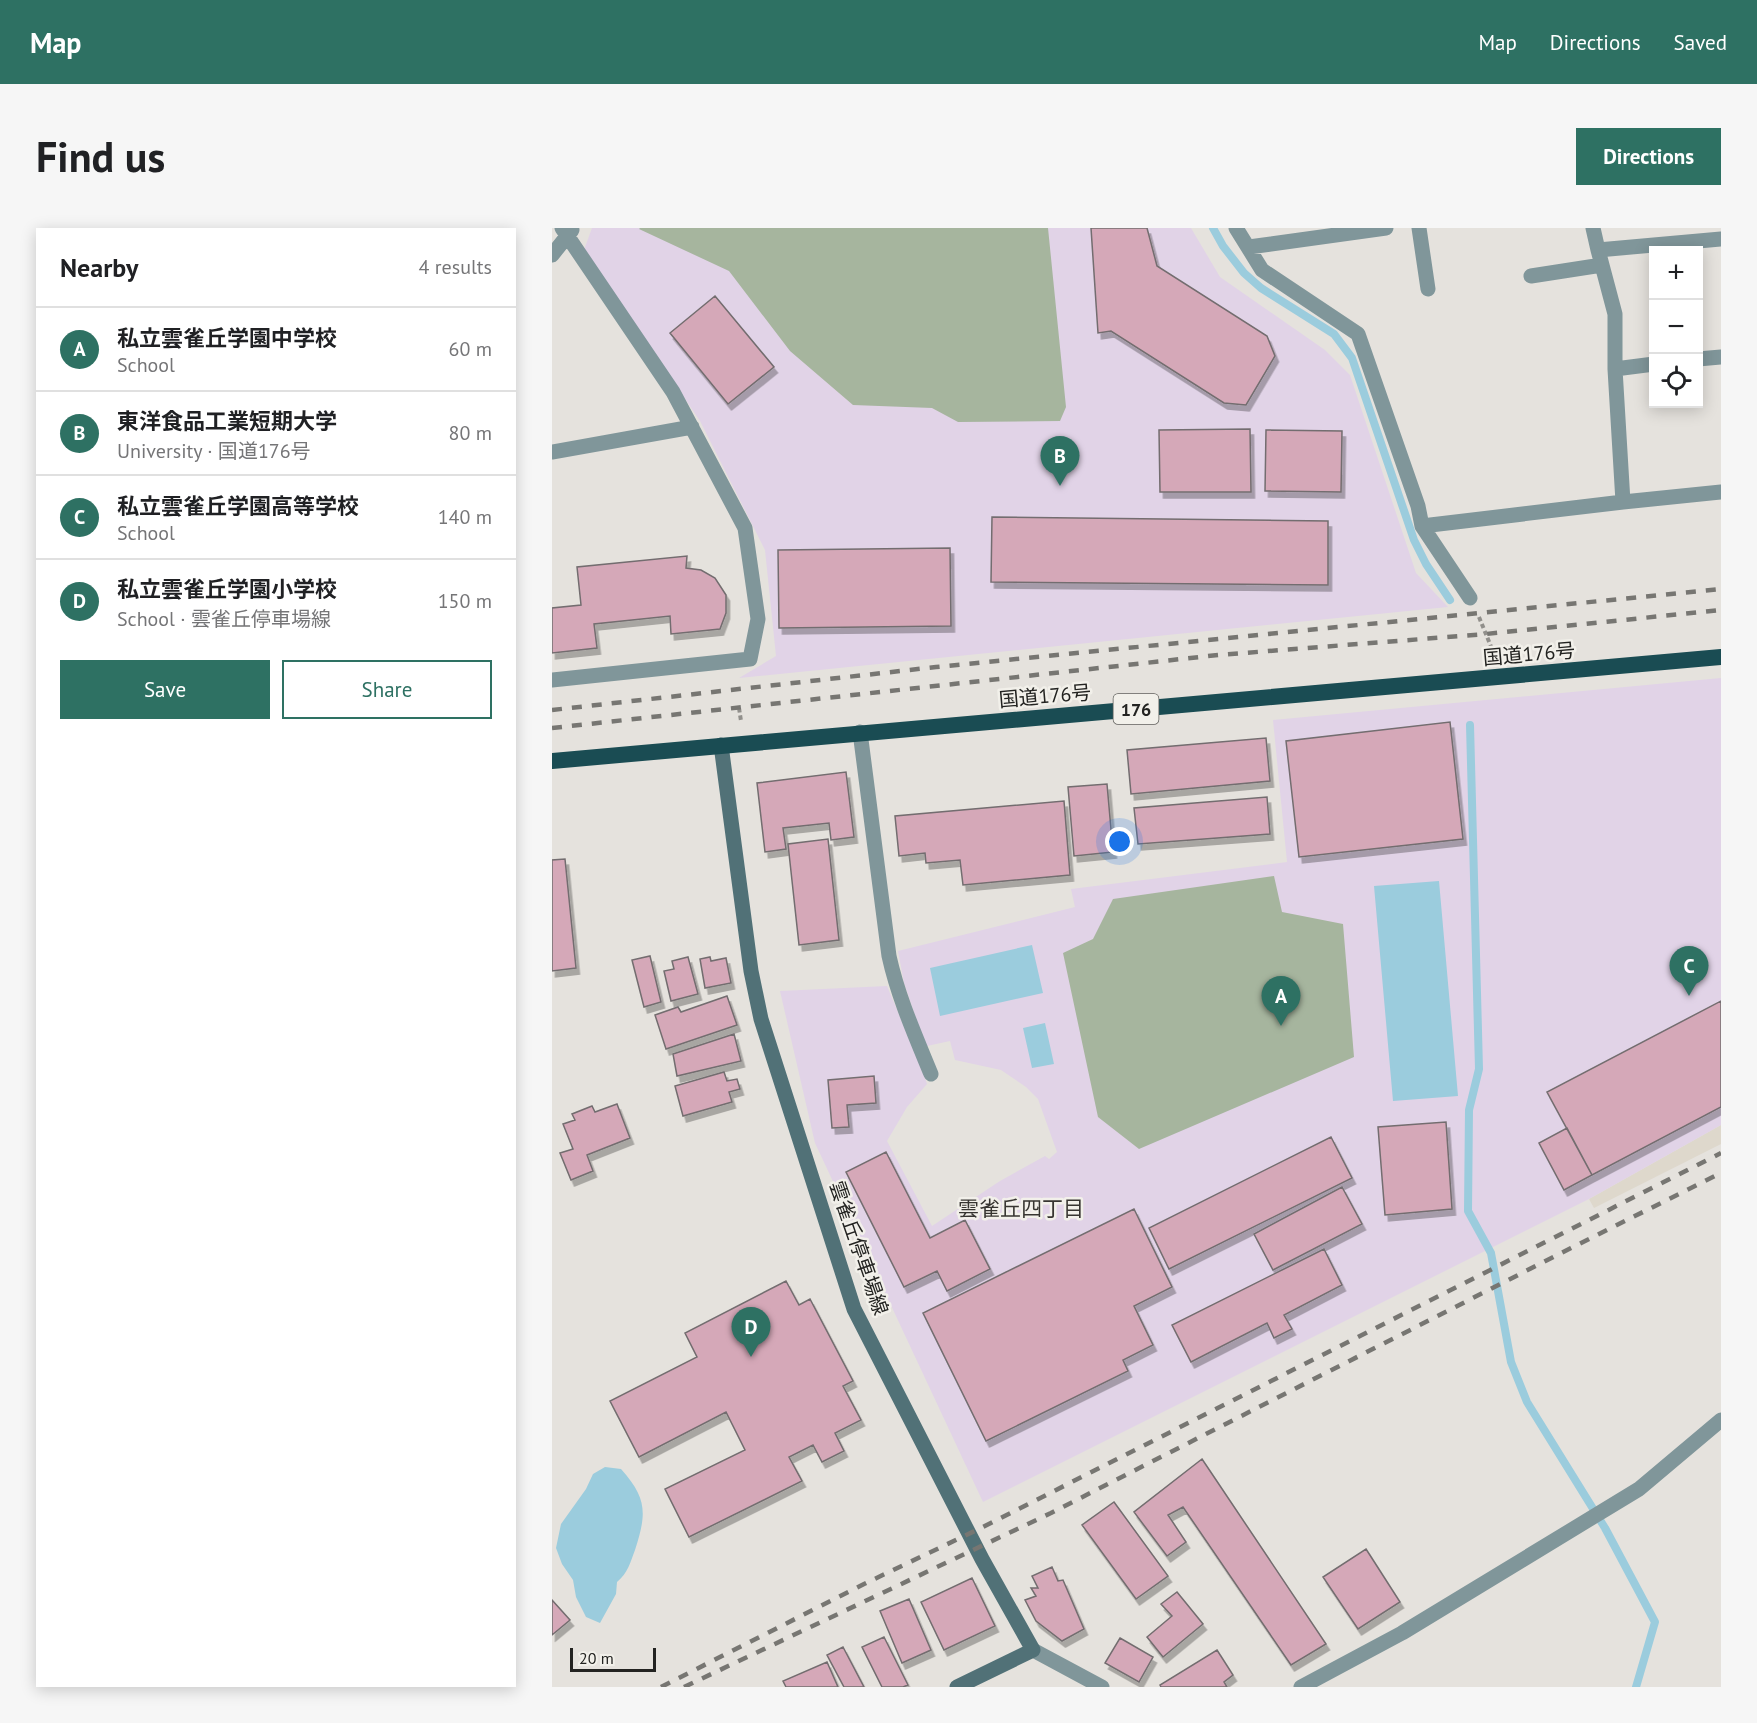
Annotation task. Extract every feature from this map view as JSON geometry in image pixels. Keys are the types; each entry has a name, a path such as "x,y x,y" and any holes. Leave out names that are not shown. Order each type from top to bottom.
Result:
{"highway":[{"name":"国道176号","path":"552,761 1721,657"}],"main road":[{"name":"雲雀丘停車場線","path":"721,746 751,971 761,1019 855,1309 982,1559 1033,1650"},
{"path":"957,1687 1033,1650"}],"street":[{"path":"1236,228 1262,270 1358,334 1418,506 1422,526 1470,598"},
{"path":"1249,247 1306,233 1386,228"},
{"path":"1419,228 1428,289"},
{"path":"1593,228 1616,314 1615,369 1623,502"},
{"path":"552,255 568,231 673,392 745,528 758,619 750,659 552,680"},
{"path":"1531,276 1600,258 1721,239"},
{"path":"1703,359 1721,357"},
{"path":"1615,369 1649,365"},
{"path":"552,452 692,428"},
{"path":"1422,526 1721,492"},
{"path":"860,732 889,956 906,1012 931,1074"},
{"path":"1300,1687 1402,1633 1639,1489 1721,1420"},
{"path":"1033,1650 1102,1687"}],"path":[{"path":"1470,598 1503,678"},
{"path":"739,708 740,721"}],"shaded area":[{"path":"592,228 1191,228 1220,277 1325,350 1350,375 1416,573 1448,607 739,678 776,656 765,550 700,421 584,250"},
{"path":"1721,678 1721,1125 1589,1199 983,1502 815,1143 780,991 887,986 927,1084 907,1107 887,1141 932,1226 1000,1181 1045,1156 1049,1159 1057,1152 1038,1099 1026,1087 1001,1070 955,1060 950,1041 925,1045 904,983 898,951 1075,907 1071,889 1287,862 1273,720"},
{"path":"1721,1125 1721,1144 1594,1208 1589,1199"}],"green space":[{"path":"640,228 1048,228 1066,407 1060,421 958,422 932,408 853,405 790,351 729,271"},
{"path":"1274,876 1282,912 1343,924 1354,1057 1139,1149 1098,1117 1063,953 1093,939 1113,899"}],"water":[{"path":"1439,881 1458,1096 1393,1101 1374,886"},
{"path":"1032,945 1043,993 940,1016 930,968"},
{"path":"1045,1023 1054,1064 1032,1068 1023,1028"},
{"path":"605,1467 621,1469 630,1479 640,1498 643,1516 630,1563 624,1575 617,1582 616,1594 600,1623 586,1617 576,1597 573,1580 562,1564 556,1548 561,1524 586,1489 593,1474"}],"building":[{"path":"1091,228 1147,228 1157,266 1267,336 1275,356 1246,405 1224,403 1111,331 1098,333"},
{"path":"715,296 774,367 728,404 670,333"},
{"path":"1250,429 1251,492 1160,492 1159,430"},
{"path":"1266,430 1342,431 1341,492 1265,491"},
{"path":"992,517 1328,521 1328,585 991,582"},
{"path":"950,548 951,626 779,628 778,550"},
{"path":"687,556 686,568 701,570 715,578 726,595 726,613 720,629 671,634 670,616 594,624 597,648 552,653 552,608 581,605 577,567"},
{"path":"1450,722 1463,839 1299,857 1286,741"},
{"path":"1266,738 1270,781 1131,794 1127,750"},
{"path":"846,772 854,837 831,840 829,823 783,828 786,849 765,852 757,783"},
{"path":"1107,784 1113,852 1074,856 1068,787"},
{"path":"1267,797 1270,834 1138,844 1134,808"},
{"path":"1064,801 1070,875 963,885 960,860 926,863 925,853 899,856 895,816"},
{"path":"828,839 839,940 799,945 788,844"},
{"path":"565,859 576,968 552,971 552,860"},
{"path":"650,956 661,1002 644,1007 632,960"},
{"path":"688,957 698,994 671,1001 664,971 674,969 672,961"},
{"path":"710,957 711,961 726,958 731,983 705,988 700,959"},
{"path":"727,996 737,1025 666,1049 655,1015 678,1007 681,1012"},
{"path":"1721,1001 1721,1107 1592,1175 1547,1092"},
{"path":"734,1034 741,1061 677,1076 673,1054"},
{"path":"724,1072 727,1081 737,1079 740,1089 729,1092 732,1102 683,1116 675,1086"},
{"path":"874,1076 876,1103 847,1105 849,1127 832,1128 828,1080"},
{"path":"617,1104 630,1138 587,1155 593,1171 571,1180 560,1153 573,1149 563,1124 575,1120 572,1114 592,1106 595,1112"},
{"path":"1446,1122 1452,1209 1385,1215 1378,1127"},
{"path":"1567,1128 1592,1175 1564,1190 1539,1143"},
{"path":"1331,1137 1352,1178 1169,1269 1149,1228"},
{"path":"886,1152 930,1238 965,1220 990,1269 947,1291 937,1271 904,1287 846,1172"},
{"path":"1342,1187 1362,1224 1273,1270 1254,1234"},
{"path":"1134,1209 1172,1287 1134,1306 1153,1345 1123,1360 1128,1371 986,1441 923,1313"},
{"path":"1324,1249 1342,1285 1284,1315 1292,1329 1274,1338 1267,1323 1191,1362 1172,1325"},
{"path":"786,1281 799,1305 810,1299 853,1381 843,1386 861,1420 835,1433 844,1451 822,1462 813,1445 789,1457 802,1481 689,1537 665,1489 745,1450 726,1412 639,1457 610,1401 697,1357 685,1333"},
{"path":"1202,1459 1326,1644 1291,1665 1183,1507 1168,1515 1186,1542 1167,1556 1134,1512"},
{"path":"1114,1502 1168,1576 1136,1599 1082,1525"},
{"path":"1366,1549 1400,1602 1358,1629 1323,1577"},
{"path":"1052,1567 1058,1581 1063,1580 1084,1629 1062,1641 1036,1621 1025,1600 1036,1596 1031,1588 1038,1588 1032,1576"},
{"path":"972,1578 995,1626 944,1650 921,1602"},
{"path":"1177,1592 1203,1624 1163,1657 1147,1637 1172,1616 1161,1604"},
{"path":"909,1599 931,1650 902,1663 880,1611"},
{"path":"552,1600 570,1620 552,1635"},
{"path":"884,1637 908,1685 882,1687 862,1647"},
{"path":"1120,1638 1153,1657 1139,1682 1105,1663"},
{"path":"843,1647 864,1687 844,1687 827,1655"},
{"path":"1217,1650 1233,1675 1224,1682 1227,1687 1161,1687 1160,1685"},
{"path":"827,1662 838,1687 786,1687 783,1681"}],"waterway":[{"path":"1213,228 1223,246 1244,273 1261,288 1334,334 1352,358 1414,540 1426,564 1450,600"},
{"path":"1470,725 1479,1069 1469,1110 1468,1211 1491,1253 1511,1362 1527,1402 1605,1528 1655,1622 1636,1687"}],"railway":[{"path":"552,710 936,667 1721,589"},
{"path":"552,728 1218,655 1486,634 1721,610"},
{"path":"661,1687 864,1584 983,1527 1721,1153"},
{"path":"684,1687 1051,1513 1721,1173"}],"place":[{"name":"東洋食品工業短期大学","path":"1060,486"},
{"name":"私立雲雀丘学園高等学校","path":"1689,996"},
{"name":"私立雲雀丘学園中学校","path":"1281,1026"},
{"name":"私立雲雀丘学園小学校","path":"751,1357"}],"district":[{"name":"雲雀丘四丁目","path":"1021,1208"}]}
